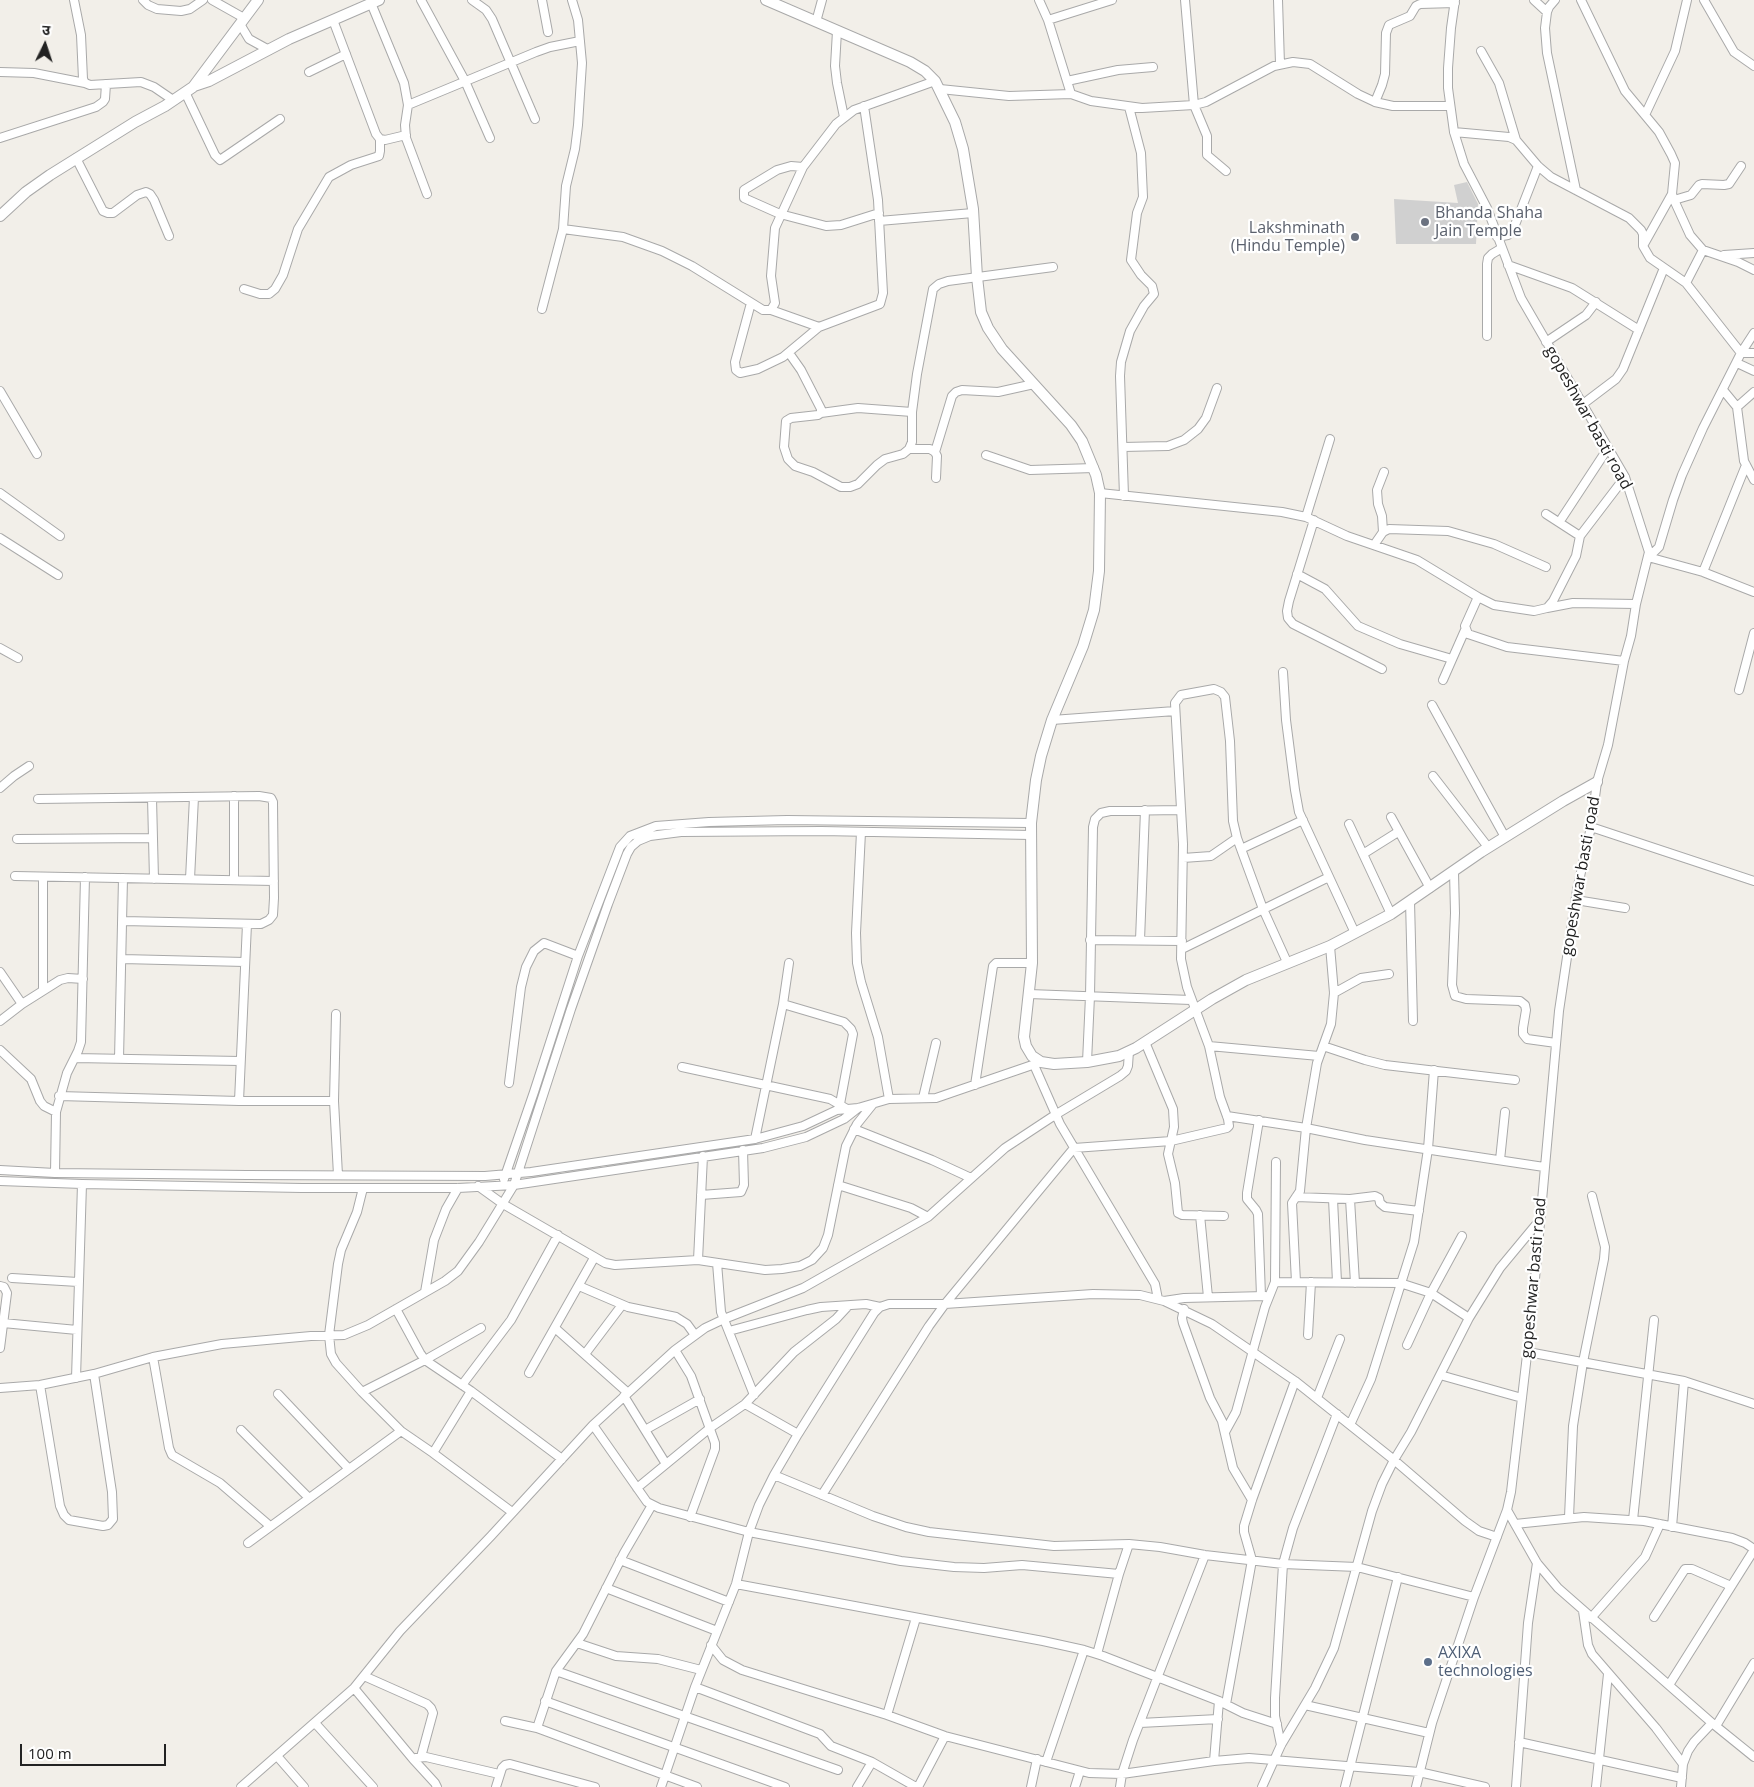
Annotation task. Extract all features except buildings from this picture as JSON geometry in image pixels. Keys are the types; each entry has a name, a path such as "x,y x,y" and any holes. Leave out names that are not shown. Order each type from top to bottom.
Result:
{"street":[{"path":"74,0 81,35 83,79 85,83"},
{"path":"143,0 148,5 157,9 181,11 190,9 203,0"},
{"path":"212,0 239,18 249,39 269,50"},
{"path":"189,90 239,18 258,0"},
{"path":"421,0 465,81 490,138"},
{"path":"472,0 486,10 492,19 535,119"},
{"path":"542,0 548,32"},
{"path":"542,309 563,229 566,186 575,149 578,125 582,63 578,20 572,0"},
{"path":"816,22 822,0"},
{"path":"1039,0 1048,20 1070,94"},
{"path":"1048,20 1112,0"},
{"path":"1185,0 1194,105 1207,136 1207,154 1226,171"},
{"path":"1278,0 1280,64"},
{"path":"1534,0 1547,12"},
{"path":"1555,0 1547,12 1545,28 1547,53 1576,190"},
{"path":"1581,0 1625,91 1662,136 1675,163 1673,197 1690,235 1704,250 1754,270"},
{"path":"1645,115 1675,51 1687,0"},
{"path":"1704,0 1734,52 1754,66"},
{"path":"772,1 910,62 925,71 937,85 955,122 963,148 973,213 976,277 981,312 988,328 1002,349 1077,433 1094,468 1100,493 1099,571 1094,610 1083,646 1052,720 1036,780 1031,823 1032,963 1024,1037 1026,1046 1037,1063 1055,1115 1155,1284 1161,1300"},
{"path":"0,216 26,192 76,158 171,99 269,50 375,2 404,83 408,105 405,126 406,135 427,194"},
{"path":"1375,102 1385,74 1386,33 1389,25 1410,16 1420,4 1455,2"},
{"name":"gopeshwar basti road","path":"1416,1787 1430,1733 1474,1597 1507,1510 1511,1492 1528,1352 1559,1011 1576,900 1592,827 1597,782 1608,745 1636,604 1649,554 1625,477 1521,298 1497,237 1488,208 1464,164 1454,132 1450,106 1448,68 1455,2"},
{"path":"244,289 260,294 269,294 275,289 283,274 298,228 329,177 351,166 379,156 380,139 376,134 333,20"},
{"path":"837,31 835,66 844,117"},
{"path":"408,105 550,47 580,41"},
{"path":"1481,51 1499,83 1516,140 1538,166 1551,177 1629,218 1641,230 1643,246 1650,258 1686,283 1741,353"},
{"path":"309,72 346,54"},
{"path":"771,310 775,303 771,276 773,239 780,214 803,167 836,124 854,110 864,106 937,85 1009,96 1070,94 1091,101 1129,107 1194,105 1206,102 1274,66 1293,62 1310,64 1358,94 1375,102 1393,106 1450,106"},
{"path":"1067,82 1118,70 1153,67"},
{"path":"0,72 34,73 90,85 141,82 154,87 171,99"},
{"path":"0,138 96,107 105,99 106,84"},
{"path":"189,90 215,155 220,160 280,119"},
{"path":"751,303 735,362 736,370 740,373 758,369 790,353 812,331 819,327 880,304 883,293 879,217 864,106"},
{"path":"1124,496 1121,362 1130,331 1144,306 1154,294 1152,286 1141,275 1131,260 1136,213 1144,197 1142,153 1129,107"},
{"path":"1454,132 1509,137 1516,140"},
{"path":"380,139 386,140 406,135"},
{"path":"76,158 103,212 113,213 137,195 146,192 154,200 169,236"},
{"path":"803,167 791,166 777,170 744,190 744,198 780,214 835,226 879,217 973,213"},
{"path":"1497,237 1508,235 1513,230 1538,166"},
{"path":"1673,197 1691,195 1702,184 1729,184 1740,166"},
{"path":"1643,246 1673,197"},
{"path":"563,229 623,237 662,251 692,266 763,310 771,310 819,327"},
{"path":"1487,336 1488,258 1502,248"},
{"path":"1686,283 1704,250"},
{"path":"1719,256 1754,253"},
{"path":"1508,265 1572,288 1639,330"},
{"path":"910,449 917,374 933,289 948,281 1053,267"},
{"path":"1583,404 1616,379 1628,358 1664,268"},
{"path":"1546,342 1586,315 1596,302"},
{"path":"1649,554 1659,547 1682,475 1703,428 1741,353 1754,333"},
{"path":"790,353 820,405 821,413"},
{"path":"1741,353 1754,353"},
{"path":"1737,363 1754,371"},
{"path":"934,452 952,396 956,392 962,390 998,392 1034,384"},
{"path":"1123,447 1168,446 1184,440 1198,429 1206,418 1217,388"},
{"path":"1723,390 1737,407 1746,465 1754,480"},
{"path":"0,391 37,454"},
{"path":"1737,407 1754,392"},
{"path":"912,412 858,408 791,418 786,421 784,447 788,459 795,466 813,472 840,487 850,487 858,484 885,459 903,454 910,449 930,449 934,452 937,456 936,478"},
{"path":"1330,439 1289,601 1288,618 1294,624 1382,669"},
{"path":"1562,518 1608,448"},
{"path":"986,455 1030,470 1094,468"},
{"path":"1703,572 1746,465"},
{"path":"1384,472 1378,486 1377,497 1384,532"},
{"path":"1547,608 1576,556 1580,536 1625,477"},
{"path":"0,493 60,536"},
{"path":"1100,493 1282,512 1310,518 1347,536 1418,560 1478,597 1494,605 1507,608 1534,611 1573,603 1636,604"},
{"path":"1546,514 1580,536"},
{"path":"1374,545 1384,532 1390,529 1453,532 1494,544 1546,567"},
{"path":"1,539 58,575"},
{"path":"1649,554 1754,592"},
{"path":"1297,574 1325,589 1358,626 1400,644 1452,659"},
{"path":"1443,680 1478,597"},
{"path":"1465,630 1468,634 1507,647 1624,661"},
{"path":"1739,690 1754,633"},
{"path":"0,648 18,658"},
{"path":"1283,672 1286,720 1299,812 1354,933"},
{"path":"822,1495 929,1326 1074,1148 1171,1141 1227,1128 1229,1123 1220,1097 1209,1046 1191,1000 1184,974 1182,945 1183,858 1175,711 1175,703 1181,695 1214,689 1221,692 1225,697 1230,741 1233,821 1237,838 1263,908 1287,962"},
{"path":"1432,705 1504,837"},
{"path":"1052,720 1175,711"},
{"path":"0,788 29,766"},
{"path":"1433,776 1488,847"},
{"path":"0,1170 55,1173 505,1175 755,1139 790,1130 844,1107 858,1108 904,1097 936,1098 1037,1063 1087,1062 1119,1056 1246,980 1330,946 1391,914 1488,847 1562,800 1597,782"},
{"path":"234,796 234,880"},
{"path":"38,799 268,796 274,802 273,915 269,920 260,924 123,921"},
{"path":"190,879 194,797"},
{"path":"152,798 154,879"},
{"path":"1140,940 1145,810"},
{"path":"1087,1062 1093,827 1095,819 1101,813 1110,811 1181,810"},
{"path":"1391,817 1430,888"},
{"path":"502,1185 578,956 620,847 630,836 656,826 709,822 787,820 1031,823"},
{"path":"1241,848 1303,820"},
{"path":"1349,824 1391,914"},
{"path":"1592,827 1754,881"},
{"path":"0,1388 40,1385 76,1378 153,1357 222,1344 344,1335 354,1332 396,1309 445,1281 458,1271 514,1185 574,1000 608,904 631,847 638,841 650,836 681,832 861,832 1031,835"},
{"path":"861,832 856,933 858,963 861,982 885,1066 890,1099"},
{"path":"1363,854 1398,832"},
{"path":"17,839 153,838"},
{"path":"1183,858 1211,856 1237,838"},
{"path":"1454,872 1455,913 1452,985 1455,996 1466,999 1520,1001 1525,1005 1526,1010 1523,1034 1527,1039 1556,1044"},
{"path":"16,876 274,881"},
{"path":"43,877 43,989"},
{"path":"55,1173 56,1112 67,1074 80,1042 85,877"},
{"path":"1090,940 1140,940 1182,945 1329,877"},
{"path":"119,1059 123,878"},
{"path":"1576,900 1625,908"},
{"path":"1410,901 1413,1021"},
{"path":"239,1101 247,924"},
{"path":"509,1083 521,987 526,967 534,951 544,944 578,956"},
{"path":"1296,1282 1292,1203 1300,1191 1306,1128 1319,1056 1332,1024 1334,992 1330,946"},
{"path":"122,959 245,962"},
{"path":"755,1139 783,1004 789,963"},
{"path":"975,1085 993,966 996,963 1032,963"},
{"path":"0,972 22,1004"},
{"path":"1334,992 1361,978 1389,974"},
{"path":"0,1021 43,989 60,980 68,978 83,979"},
{"path":"1029,994 1191,1000"},
{"path":"783,1004 844,1022 852,1029 853,1034 844,1107"},
{"path":"336,1014 334,1101 338,1175"},
{"path":"1145,1042 1173,1109 1174,1127 1168,1154 1175,1183 1178,1212 1182,1215 1224,1216"},
{"path":"923,1098 936,1043"},
{"path":"1209,1046 1319,1056"},
{"path":"1323,1046 1372,1062 1515,1080"},
{"path":"0,1050 31,1079 44,1106 56,1112"},
{"path":"241,1787 354,1688 400,1631 593,1425 675,1350 705,1328 803,1288 928,1217 1005,1148 1120,1076 1126,1071 1129,1051"},
{"path":"74,1058 240,1061"},
{"path":"682,1067 830,1098 844,1107"},
{"path":"1350,1425 1371,1380 1414,1242 1428,1149 1434,1070"},
{"path":"60,1096 239,1101 334,1101"},
{"path":"478,1186 503,1204 605,1263 615,1265 698,1260 765,1270 800,1266 818,1255 825,1242 846,1146 854,1129 874,1104"},
{"path":"0,1181 363,1188 458,1188 514,1185 763,1148 806,1136 844,1120 858,1108"},
{"path":"1500,1160 1505,1112"},
{"path":"1227,1116 1306,1128 1365,1140 1544,1167"},
{"path":"1225,1432 1236,1412 1253,1352 1265,1296 1258,1214 1247,1199 1246,1193 1259,1120"},
{"path":"854,1129 940,1163 971,1178"},
{"path":"701,1196 741,1192 744,1185 744,1150"},
{"path":"698,1260 703,1156"},
{"path":"1265,1296 1275,1282 1276,1162"},
{"path":"76,1378 82,1184"},
{"path":"838,1186 911,1208 928,1217"},
{"path":"363,1188 357,1212 340,1257 329,1335 331,1354 336,1363 362,1392 401,1431 433,1452 512,1512"},
{"path":"426,1292 434,1240 446,1209 458,1188"},
{"path":"1296,1197 1350,1199 1375,1196 1379,1198 1380,1203 1385,1207 1419,1212"},
{"path":"1569,1517 1571,1444 1583,1362 1605,1247 1592,1196"},
{"path":"1332,1199 1337,1282"},
{"path":"1350,1199 1355,1282"},
{"path":"1200,1215 1208,1297"},
{"path":"1262,1787 1281,1746 1325,1672 1334,1648 1372,1511 1382,1484 1411,1432 1469,1318 1500,1268 1539,1220"},
{"path":"462,1385 511,1320 558,1235"},
{"path":"1407,1345 1431,1292 1462,1236"},
{"path":"528,1373 594,1258"},
{"path":"717,1263 719,1304 754,1395"},
{"path":"12,1278 78,1282"},
{"path":"1275,1282 1400,1283 1431,1292 1469,1318"},
{"path":"1308,1335 1311,1282"},
{"path":"0,1286 4,1287 6,1293 0,1348"},
{"path":"579,1286 622,1305 676,1317 686,1324 695,1335"},
{"path":"661,1787 701,1670 736,1584 749,1532 759,1505 798,1434 874,1313 880,1307 888,1304 946,1304 1093,1294 1140,1295 1161,1300 1184,1309 1212,1324 1253,1352 1337,1414 1465,1521 1479,1531 1497,1537"},
{"path":"1161,1300 1265,1296"},
{"path":"729,1331 807,1310 866,1304 880,1307"},
{"path":"585,1354 622,1305"},
{"path":"637,1488 710,1428 745,1404 794,1352 836,1319 848,1306"},
{"path":"396,1309 425,1360 471,1391 562,1459"},
{"path":"1184,1309 1183,1323 1210,1398 1225,1432 1233,1468 1252,1500"},
{"path":"1632,1520 1654,1320"},
{"path":"3,1323 77,1330"},
{"path":"362,1392 425,1360 481,1328"},
{"path":"555,1328 585,1354 626,1395 666,1464"},
{"path":"1316,1398 1340,1339"},
{"path":"675,1350 691,1376 714,1439 715,1448 690,1516"},
{"path":"1528,1352 1684,1381 1754,1404"},
{"path":"153,1357 169,1448 172,1455 220,1483 270,1526"},
{"path":"40,1385 60,1506 64,1515 69,1520 103,1526 108,1525 112,1519 112,1492 94,1374"},
{"path":"1440,1375 1522,1398"},
{"path":"1672,1527 1684,1381"},
{"path":"1214,1760 1218,1719 1252,1560 1244,1532 1252,1500 1295,1382"},
{"path":"433,1452 471,1391"},
{"path":"278,1394 349,1469"},
{"path":"645,1430 700,1399"},
{"path":"745,1404 798,1434"},
{"path":"1281,1746 1275,1698 1283,1564 1293,1528 1337,1414"},
{"path":"593,1425 647,1502 690,1516 749,1532 910,1562 984,1568 1022,1565 1119,1574"},
{"path":"241,1430 309,1498"},
{"path":"248,1543 401,1431"},
{"path":"774,1475 898,1524 929,1532 1054,1546 1129,1544 1283,1564 1357,1567 1474,1597"},
{"path":"537,1728 556,1671 583,1634 620,1560 652,1505"},
{"path":"1507,1510 1536,1563 1558,1588 1754,1757"},
{"path":"1515,1524 1569,1517 1632,1520 1739,1540 1754,1550 1751,1561 1731,1586 1669,1685"},
{"path":"1591,1618 1645,1557 1660,1524"},
{"path":"1097,1654 1129,1544"},
{"path":"1120,1787 1122,1774 1140,1723 1205,1555"},
{"path":"620,1560 729,1602"},
{"path":"1516,1787 1528,1623 1536,1563"},
{"path":"1654,1617 1685,1569 1692,1568 1731,1586"},
{"path":"1345,1787 1398,1577"},
{"path":"736,1584 1084,1650 1277,1724"},
{"path":"606,1588 717,1631"},
{"path":"1583,1611 1588,1645 1592,1654 1656,1728 1683,1764"},
{"path":"887,1715 916,1618"},
{"path":"577,1643 616,1656 658,1659 701,1670"},
{"path":"711,1645 723,1660 742,1670 887,1715 945,1736 1080,1771 1122,1774 1214,1760 1242,1758 1350,1765 1419,1772 1485,1787"},
{"path":"1046,1762 1084,1650"},
{"path":"1681,1787 1683,1764 1694,1742 1714,1724 1754,1663"},
{"path":"556,1671 838,1770"},
{"path":"1596,1787 1608,1674"},
{"path":"364,1676 427,1704 431,1708 433,1712 417,1758"},
{"path":"695,1687 820,1734 831,1746 872,1762 917,1787 945,1736"},
{"path":"354,1688 417,1758 437,1787"},
{"path":"545,1700 784,1787"},
{"path":"1305,1705 1430,1733"},
{"path":"1140,1723 1218,1719"},
{"path":"505,1721 537,1728 697,1787"},
{"path":"315,1723 373,1787"},
{"path":"1519,1742 1682,1778"},
{"path":"277,1756 304,1787"},
{"path":"417,1758 499,1774"},
{"path":"1031,1787 1037,1759"},
{"path":"858,1787 872,1762"},
{"path":"496,1787 502,1768 510,1764 595,1787"},
{"path":"1075,1787 1080,1771"}],"shaded area":[{"path":"1467,182 1478,204 1476,244 1396,244 1394,199 1458,203 1454,185"}],"place":[{"name":"Bhanda Shaha Jain Temple","path":"1425,222"},
{"name":"Lakshminath (Hindu Temple)","path":"1355,237"},
{"name":"AXIXA technologies","path":"1428,1662"}]}
